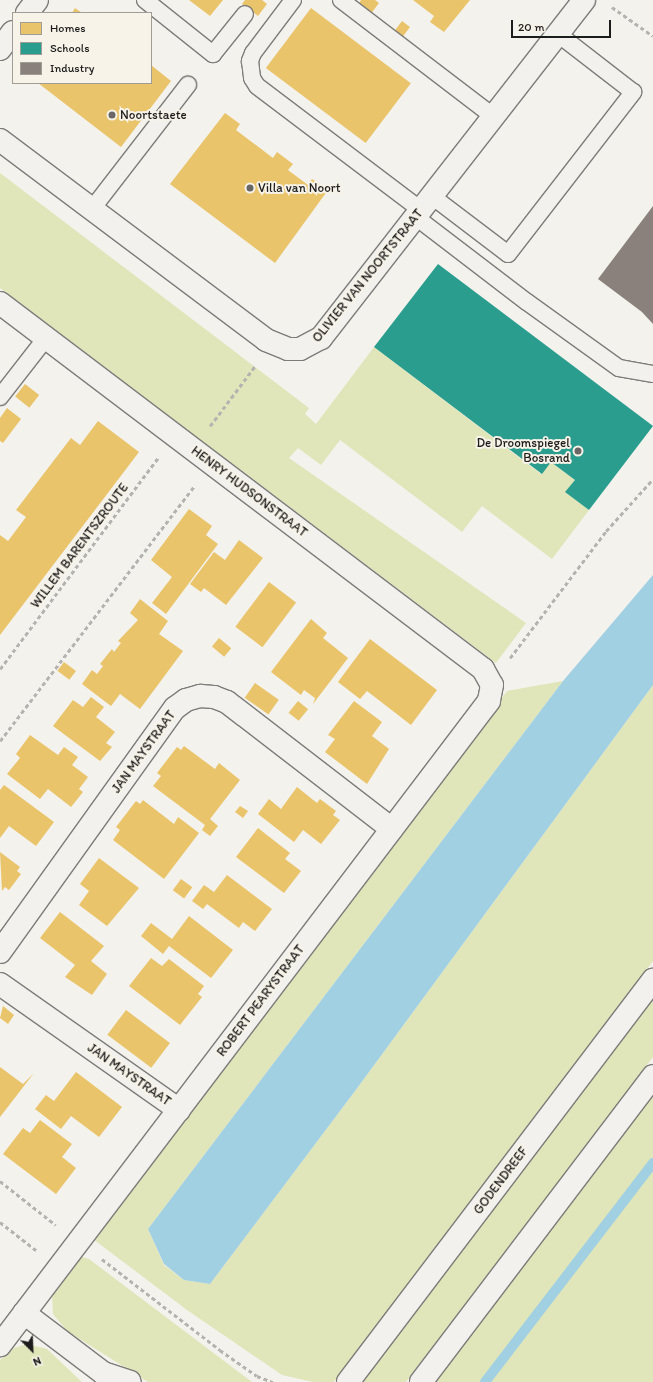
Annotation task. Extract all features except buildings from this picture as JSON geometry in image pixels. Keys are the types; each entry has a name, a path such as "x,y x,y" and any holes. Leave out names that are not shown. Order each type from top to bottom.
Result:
{"street":[{"path":"29,12 37,0"},
{"name":"OLIVIER VAN NOORTSTRAAT","path":"0,140 272,344 288,349 300,349 321,338 424,209 584,0"},
{"path":"0,49 12,33"},
{"name":"HENRY HUDSONSTRAAT","path":"0,303 483,669 492,685"},
{"name":"ROBERT PEARYSTRAAT","path":"0,1346 78,1241 489,701 492,685"},
{"name":"JAN MAYSTRAAT","path":"0,952 175,708 186,700 200,696 214,697 227,702 392,829"},
{"name":"GODENDREEF","path":"348,1382 653,980"},
{"name":"JAN MAYSTRAAT","path":"0,984 179,1110"},
{"path":"421,1382 653,1076"},
{"path":"24,1313 106,1378 130,1382"}],"lane":[{"path":"145,0 213,54 245,14"},
{"path":"293,0 253,53 250,61 252,78 257,86 424,209 526,302 620,368 653,374"},
{"path":"341,0 494,117"},
{"path":"424,209 508,254 633,92 558,34"},
{"path":"92,209 188,85"},
{"path":"0,397 46,338"}],"path":[{"path":"608,4 653,36"},
{"path":"193,449 272,344"},
{"name":"WILLEM BARENTSZROUTE","path":"0,669 176,436"},
{"path":"0,741 212,463"},
{"path":"492,685 505,665 606,531 653,479"},
{"path":"0,1181 220,1350 256,1376 272,1382"},
{"path":"0,1222 59,1268"}],"green space":[{"path":"0,173 309,408 305,414 316,424 374,347 541,474 551,462 575,480 566,492 589,510 552,559 482,506 462,532 340,440 321,465 298,448 289,458 526,623 496,663 0,288"},
{"path":"563,681 148,1229 164,1265 184,1280 210,1284 358,1087 653,685 653,961 334,1382 313,1382 282,1375 187,1310 93,1239 507,691"},
{"path":"653,991 653,1057 406,1382 364,1382 360,1378"},
{"path":"653,1086 653,1382 429,1382"},
{"path":"82,1257 89,1259 252,1382 148,1382 67,1331 53,1314 52,1293 77,1259"},
{"path":"27,1344 47,1349 82,1382 0,1382 0,1360 14,1348"}],"water":[{"path":"653,575 653,685 358,1087 210,1284 184,1280 164,1264 148,1229 563,681"}],"waterway":[{"path":"485,1382 653,1163"}],"place":[{"name":"Noortstaete","path":"112,115"},
{"name":"Villa van Noort","path":"250,188"},
{"name":"De Droomspiegel Bosrand","path":"578,451"}]}
